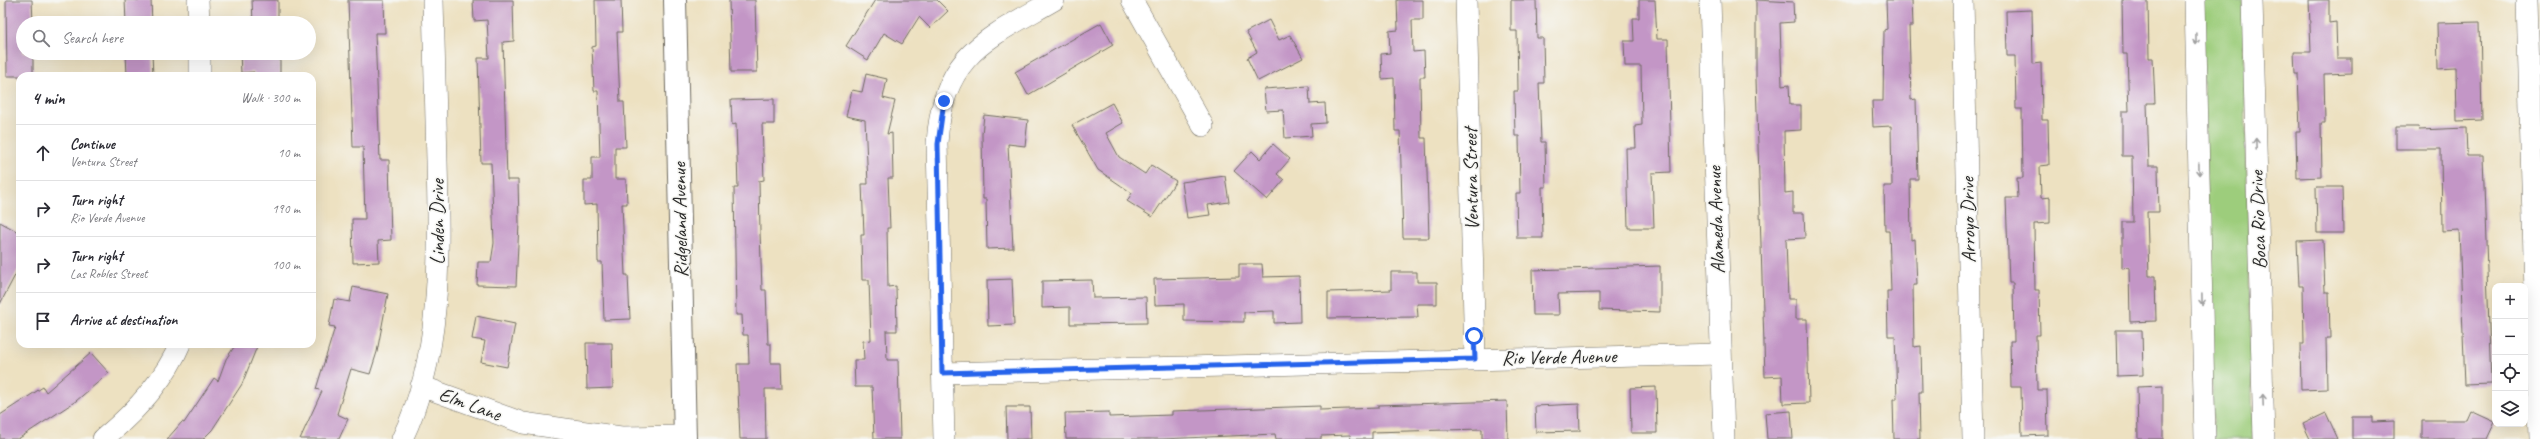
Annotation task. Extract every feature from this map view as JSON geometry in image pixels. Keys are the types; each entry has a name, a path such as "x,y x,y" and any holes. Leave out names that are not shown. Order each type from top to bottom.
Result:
{"street":[{"path":"198,0 199,16"},
{"name":"Linden Drive","path":"402,439 421,386 434,325 437,269 433,0"},
{"name":"Ridgeland Avenue","path":"675,0 685,438"},
{"path":"944,439 938,144 944,101 953,79 966,58 981,43 1054,0"},
{"path":"1132,0 1204,126"},
{"name":"Ventura Street","path":"1466,0 1475,359"},
{"name":"Alameda Avenue","path":"1710,0 1720,354 1724,439"},
{"name":"Arroyo Drive","path":"1964,0 1973,439"},
{"path":"2195,0 2205,439"},
{"name":"Boca Rio Drive","path":"2252,0 2264,439"},
{"path":"2527,0 2539,439"},
{"path":"200,60 200,72"},
{"path":"103,439 143,400 166,370 178,348"},
{"name":"Rio Verde Avenue","path":"942,373 1720,354"},
{"name":"Elm Lane","path":"421,386 523,423 621,437 685,438"}],"green space":[{"path":"2201,0 2243,0 2253,439 2213,439"}],"building":[{"path":"6,0 32,0 33,16 16,16 16,60 33,60 33,72 16,72 16,76 7,76"},
{"path":"125,0 151,0 152,16 126,16"},
{"path":"252,0 278,0 278,16 253,16"},
{"path":"348,0 384,0 385,33 375,33 380,160 389,160 391,240 378,241 379,262 353,263 352,219 365,219 363,147 353,147"},
{"path":"473,0 513,0 514,41 503,42 507,180 518,180 519,223 516,286 477,285 478,262 491,262 494,243 491,163 481,163 478,58 489,58 487,20 474,21"},
{"path":"595,0 621,0 622,32 617,32 620,102 624,102 626,147 615,147 615,179 626,179 627,204 622,204 625,275 628,275 630,319 604,320 602,262 598,262 597,204 584,205 584,180 592,180 592,157 600,157 598,91 594,91 592,47 596,46"},
{"path":"729,0 755,0 757,72 731,72"},
{"path":"875,0 937,0 948,11 930,28 919,17 902,44 884,33 868,60 846,46"},
{"path":"1397,0 1423,0 1423,20 1412,20 1413,52 1424,51 1425,77 1420,77 1421,138 1426,138 1429,238 1403,238 1400,131 1395,131 1394,78 1382,79 1381,54 1390,53 1389,31 1398,30"},
{"path":"1511,0 1536,0 1537,38 1543,38 1544,83 1539,83 1541,142 1545,142 1546,187 1542,187 1543,238 1517,238 1516,193 1520,193 1519,136 1515,136 1514,91 1518,91 1517,31 1511,31"},
{"path":"1639,0 1655,0 1657,39 1668,39 1671,172 1652,173 1654,228 1628,228 1626,148 1636,148 1635,126 1642,125 1641,66 1625,66 1624,41 1634,41 1633,18 1639,18"},
{"path":"1756,0 1793,2 1794,22 1780,23 1782,86 1789,85 1790,105 1801,105 1801,130 1784,131 1785,193 1793,192 1793,213 1804,213 1805,238 1786,239 1788,299 1796,299 1796,319 1807,319 1809,403 1783,404 1782,376 1765,377 1756,79"},
{"path":"1886,0 1912,0 1913,26 1909,26 1911,100 1916,99 1918,179 1910,179 1911,240 1915,239 1917,285 1913,285 1914,347 1921,346 1922,392 1919,392 1920,439 1894,439 1893,399 1897,399 1895,336 1888,336 1887,291 1891,291 1889,231 1885,231 1884,186 1892,186 1891,126 1873,127 1872,101 1883,101 1884,30 1887,29"},
{"path":"2122,0 2148,0 2149,58 2153,58 2155,103 2147,103 2149,166 2158,166 2159,212 2147,212 2149,276 2155,276 2156,321 2130,322 2129,267 2122,268 2122,222 2133,222 2132,156 2122,156 2122,111 2129,111 2127,54 2123,54"},
{"path":"2309,0 2329,0 2329,23 2336,22 2337,58 2352,58 2352,73 2324,74 2325,123 2321,123 2322,177 2297,178 2296,132 2300,132 2298,74 2295,74 2294,52 2311,52"},
{"path":"2032,10 2033,64 2041,63 2042,120 2048,120 2049,165 2040,166 2041,198 2050,197 2050,223 2034,224 2035,290 2039,290 2040,335 2036,335 2037,390 2047,390 2048,435 2022,436 2021,387 2011,387 2010,341 2014,341 2013,283 2009,283 2006,198 2018,198 2017,178 2023,178 2022,109 2016,109 2015,56 2007,56 2006,11"},
{"path":"1269,20 1279,40 1290,35 1303,58 1258,81 1247,58 1257,52 1246,32"},
{"path":"2480,22 2482,120 2457,121 2456,68 2438,69 2437,23"},
{"path":"1101,23 1113,45 1028,95 1015,72"},
{"path":"126,60 152,60 153,72 127,72"},
{"path":"240,60 280,60 280,72 241,72"},
{"path":"866,74 887,79 883,98 895,101 887,134 892,133 893,178 888,178 890,228 887,228 888,287 896,286 897,331 886,331 887,360 898,360 900,439 874,439 872,387 855,387 854,360 864,360 863,341 871,340 869,280 862,280 861,235 864,235 862,184 868,184 865,120 846,116 852,90 862,92"},
{"path":"1309,86 1310,104 1325,103 1326,123 1311,124 1312,136 1285,138 1283,110 1266,111 1264,89"},
{"path":"774,99 774,124 762,124 764,180 759,181 760,232 762,290 766,290 768,344 771,344 771,363 781,363 782,389 765,389 766,439 740,439 737,364 749,364 748,335 743,335 742,315 736,315 734,188 738,188 736,124 732,125 731,100"},
{"path":"1112,103 1123,123 1106,133 1119,157 1145,174 1151,165 1176,181 1152,217 1127,201 1132,193 1098,170 1072,125"},
{"path":"984,115 1028,120 1025,146 1008,144 1013,248 987,249 986,199 983,199 982,134"},
{"path":"2396,127 2418,127 2419,130 2466,128 2467,156 2483,156 2491,384 2465,385 2459,230 2442,231 2441,149 2396,149"},
{"path":"1273,144 1290,159 1277,174 1284,180 1267,200 1234,171 1252,151 1260,159"},
{"path":"1225,176 1229,202 1208,205 1210,215 1187,218 1182,182"},
{"path":"2316,187 2342,187 2343,233 2317,233"},
{"path":"0,222 16,231 16,274 0,304"},
{"path":"2323,240 2325,292 2329,292 2330,338 2326,338 2327,389 2301,390 2300,344 2304,344 2303,286 2299,286 2297,241"},
{"path":"1239,264 1262,264 1263,277 1299,276 1300,322 1274,323 1274,311 1244,312 1244,322 1184,321 1184,304 1155,305 1154,279 1239,277"},
{"path":"1660,266 1660,312 1599,310 1599,293 1558,294 1559,315 1533,315 1532,270"},
{"path":"1391,272 1417,272 1417,282 1437,282 1437,304 1417,304 1418,317 1328,318 1328,292 1391,290"},
{"path":"1012,279 1014,325 988,326 987,280"},
{"path":"1092,280 1093,298 1146,297 1147,323 1070,324 1070,307 1042,308 1042,281"},
{"path":"353,287 388,294 377,352 370,374 351,369 337,414 348,419 339,439 300,439 322,391 316,389 335,327 329,326 334,299 350,302"},
{"path":"476,316 515,324 507,367 481,362 485,341 472,339"},
{"path":"2116,330 2142,330 2143,375 2117,376"},
{"path":"586,343 612,343 613,388 587,389"},
{"path":"233,348 256,348 242,384 212,430 203,439 167,439 182,422 184,423 214,378 218,381 226,359"},
{"path":"91,353 109,373 76,401 18,439 0,439 0,415 43,387 46,392"},
{"path":"2163,386 2163,439 2138,439 2137,387"},
{"path":"1656,387 1657,433 1631,433 1630,388"},
{"path":"1507,401 1508,439 1482,439 1482,429 1372,432 1372,439 1351,439 1350,435 1321,436 1321,439 1276,439 1275,434 1162,439 1066,439 1065,413 1109,412 1109,417 1172,415 1172,411 1320,406 1320,410 1378,408 1378,405"},
{"path":"1579,404 1580,431 1536,432 1535,406"},
{"path":"1006,407 1030,407 1031,439 1007,439"},
{"path":"1791,411 1793,439 1767,439 1765,413"},
{"path":"2471,411 2492,421 2493,427 2487,439 2422,439 2422,420 2467,420"},
{"path":"2326,413 2338,439 2310,439 2303,424"},
{"path":"2352,417 2373,417 2373,422 2394,421 2394,439 2352,439"}],"route":[{"path":"944,101 939,125 938,144 942,373 1475,359 1474,336"}]}
